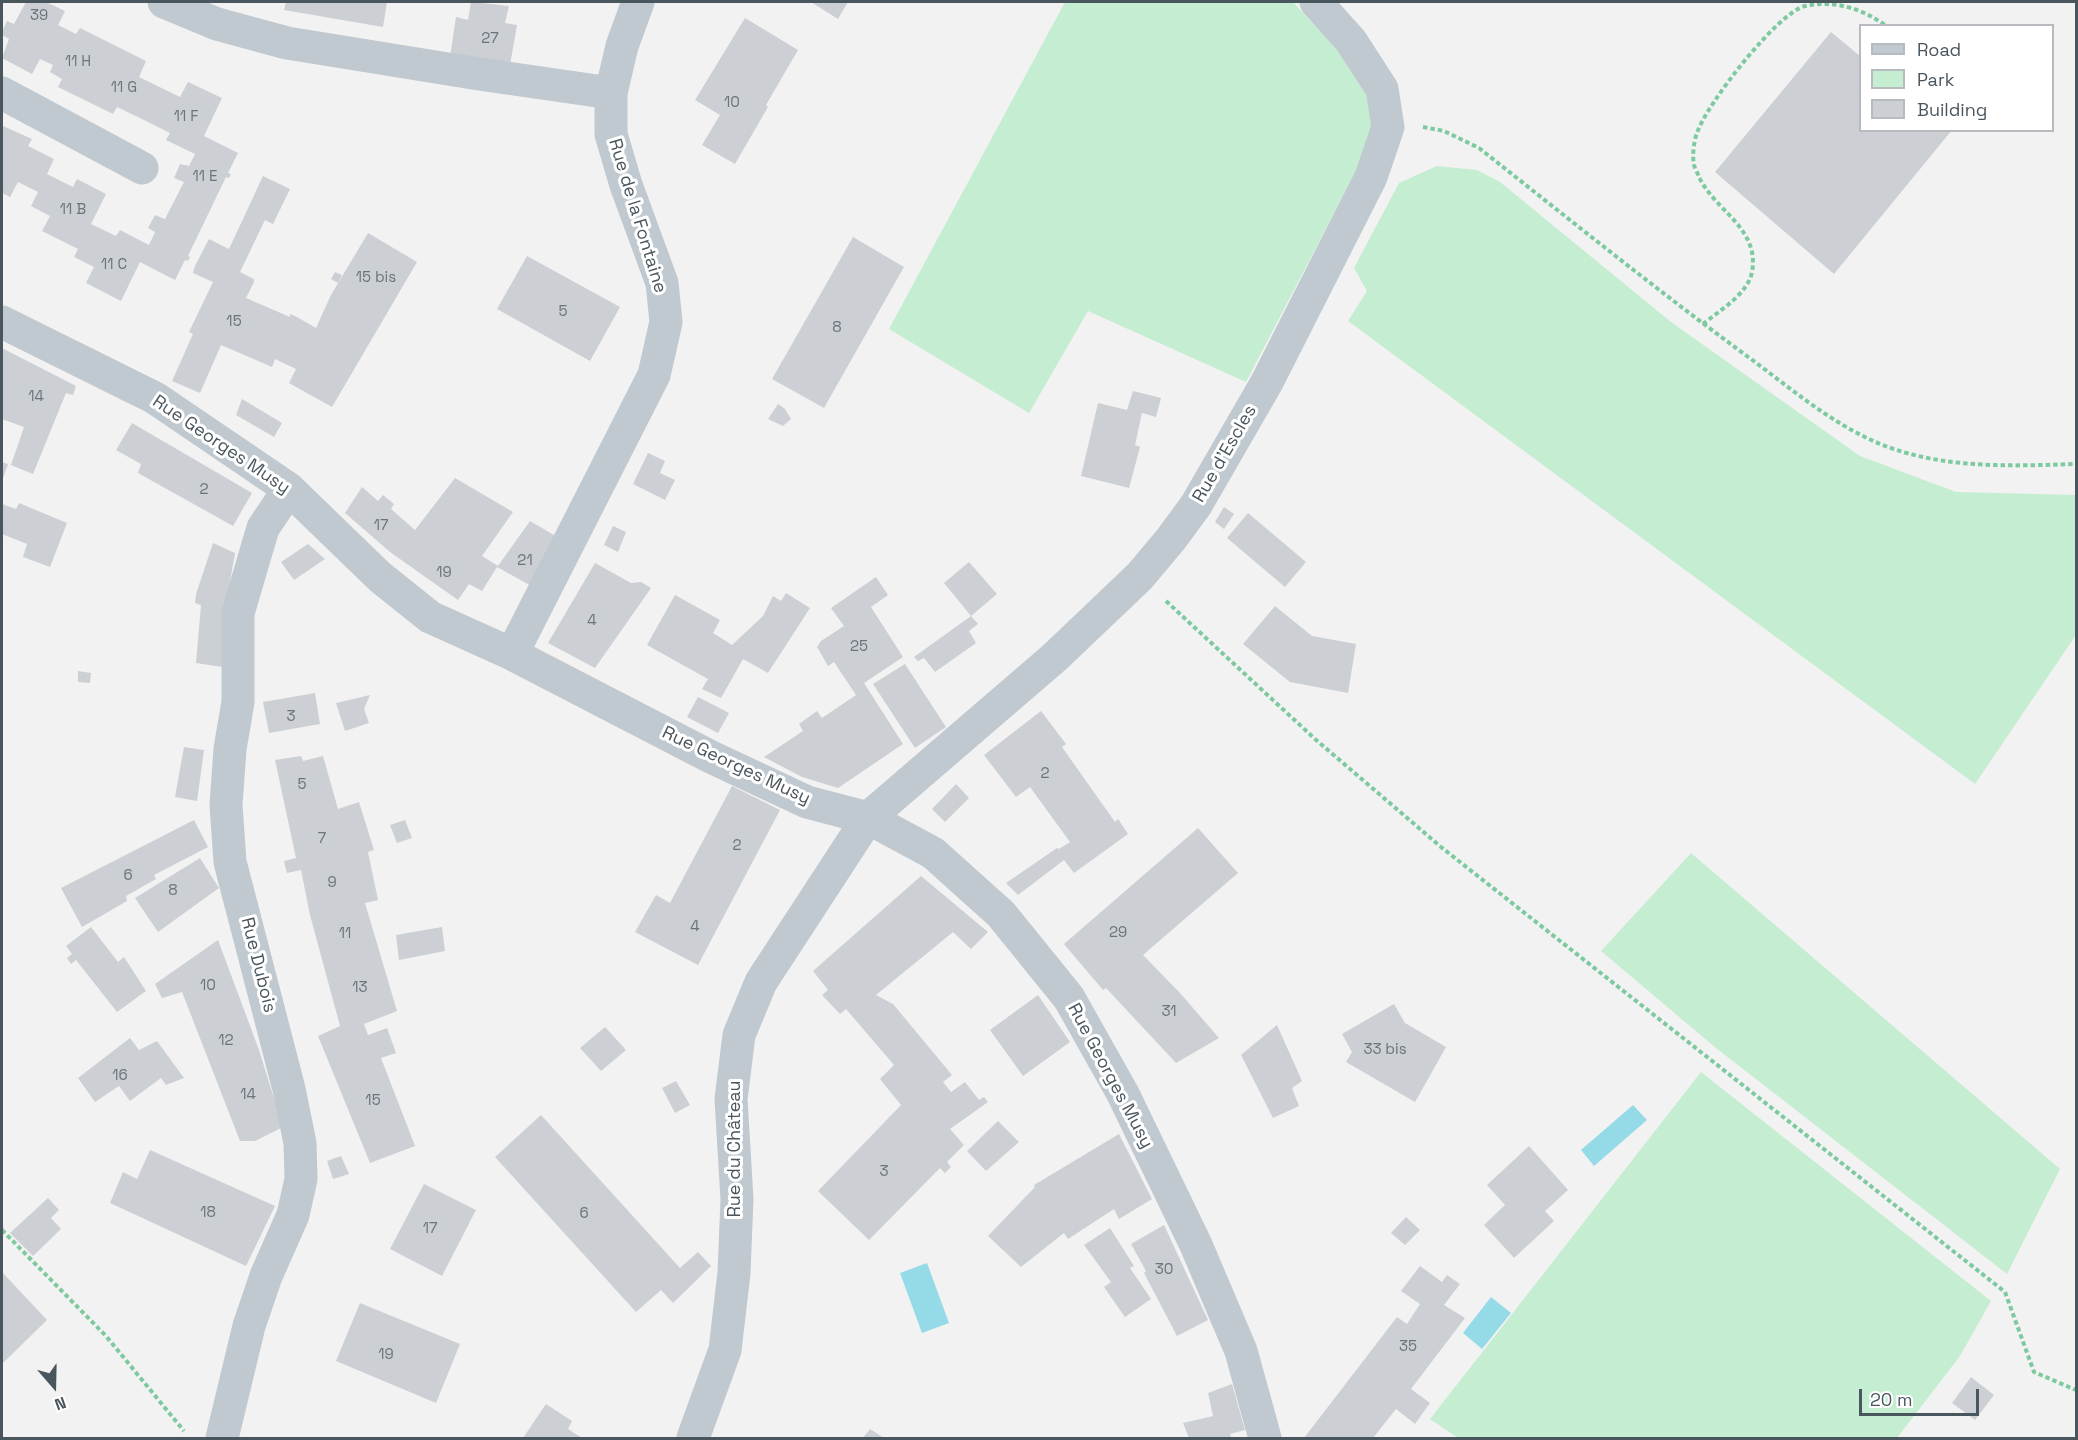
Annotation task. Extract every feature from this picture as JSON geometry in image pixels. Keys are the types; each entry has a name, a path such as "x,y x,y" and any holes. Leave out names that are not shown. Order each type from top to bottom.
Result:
{"street":[{"path":"164,2 218,24 287,43 611,93"},
{"name":"Rue de la Fontaine","path":"512,654 654,375 666,322 662,283 626,185 611,134 611,93 622,46 638,2"},
{"name":"Rue d'Escles","path":"868,818 1055,657 1140,576 1196,505 1267,382 1371,177 1388,127 1382,89 1351,41 1316,2"},
{"path":"2,93 142,168"},
{"name":"Rue Georges Musy","path":"2,322 155,398 289,489 380,577 430,617 512,654 711,757 807,802 868,818 933,853 993,906 1069,998 1123,1094 1196,1245 1241,1351 1265,1438"},
{"name":"Rue Dubois","path":"222,1438 249,1326 266,1276 293,1215 301,1179 300,1143 289,1089 231,862 226,805 230,749 238,702 238,613 263,528 289,489"},
{"name":"Rue du Château","path":"693,1438 725,1350 733,1284 737,1200 732,1098 739,1035 762,982 868,818"}],"path":[{"path":"1702,324 1737,298 1752,273 1752,243 1727,211 1705,189 1694,164 1696,133 1731,76 1775,27 1803,6 1837,3 1869,13 1883,24"},
{"path":"1386,119 1444,131 1479,147 1702,324 1848,428 1889,447 1938,459 1998,466 2076,464"},
{"path":"1140,576 1315,739 1441,847 2005,1292 2034,1372 2076,1390"},
{"path":"2,1230 106,1336 190,1438"}],"green space":[{"path":"1065,2 1293,2 1337,50 1362,86 1370,106 1373,126 1369,146 1246,382 1088,311 1029,413 889,329"},
{"path":"1437,166 1477,170 1500,182 1671,322 1860,456 1956,492 2076,495 2076,635 1975,784 1348,321 1367,291 1354,268 1399,183"},
{"path":"1691,853 2060,1169 2007,1274 1716,1048 1601,951"},
{"path":"1701,1072 1991,1301 1960,1356 1897,1438 1458,1438 1430,1419"}],"water":[{"path":"1633,1105 1647,1120 1594,1166 1581,1150"},
{"path":"927,1263 949,1323 922,1333 900,1273"},
{"path":"1491,1297 1511,1313 1482,1349 1463,1333"}],"building":[{"path":"26,2 46,2 65,11 58,25 76,34 80,28 146,61 139,77 180,97 188,82 222,98 204,136 238,153 228,173 231,174 229,178 226,177 188,256 190,257 188,261 185,260 175,280 140,262 121,301 86,283 94,267 74,257 78,249 42,231 50,216 31,206 38,192 18,182 10,197 2,193 3,126 32,139 28,146 54,159 47,174 73,187 77,179 106,194 91,224 116,236 120,230 149,245 155,232 148,228 155,215 165,219 184,182 174,178 180,164 189,166 195,154 166,140 170,133 146,121 117,107 113,114 58,87 62,79 50,72 53,65 40,59 32,74 2,58 9,39 2,35 2,32 7,21 14,24"},
{"path":"286,2 387,2 383,27 284,10"},
{"path":"471,2 509,6 505,23 517,25 510,65 450,57 456,17 468,20"},
{"path":"811,2 848,2 838,19"},
{"path":"745,18 798,50 735,164 702,145 720,115 695,100"},
{"path":"1831,32 1859,55 1859,132 1950,132 1834,274 1715,172"},
{"path":"263,176 290,189 273,224 265,220 240,272 254,279 246,298 290,317 290,314 295,316 316,328 331,295 368,233 417,262 332,407 289,383 296,369 275,359 272,367 221,345 200,393 172,381 193,334 189,332 213,282 193,273 195,266 209,239 229,249"},
{"path":"853,237 904,267 824,408 772,379"},
{"path":"527,256 620,307 590,361 497,309"},
{"path":"335,272 342,275 338,283 331,279"},
{"path":"2,348 76,386 73,395 66,393 33,474 11,465 24,427 2,419"},
{"path":"1133,391 1161,398 1156,417 1142,413 1135,445 1140,447 1129,488 1081,476 1098,403 1127,410"},
{"path":"242,399 282,423 274,437 236,415"},
{"path":"778,404 785,409 791,419 783,426 768,419"},
{"path":"132,423 252,493 233,526 138,473 141,464 116,450"},
{"path":"648,453 665,461 660,473 675,480 665,500 633,484"},
{"path":"2,462 8,464 2,481"},
{"path":"455,478 513,512 482,556 498,566 530,521 559,538 535,588 497,567 482,591 469,584 458,600 390,552 345,513 362,487 378,501 383,495 394,504 391,509 415,530"},
{"path":"19,503 67,523 50,567 23,557 27,544 2,534 2,504 16,509"},
{"path":"1224,507 1234,514 1224,529 1215,522"},
{"path":"1248,513 1306,562 1285,587 1227,538"},
{"path":"613,526 626,532 618,552 604,545"},
{"path":"213,543 235,553 228,593 222,667 196,663 201,605 195,603 196,594"},
{"path":"308,544 325,559 294,580 281,562"},
{"path":"969,562 997,594 971,616 944,583"},
{"path":"595,563 631,583 641,582 651,588 595,668 548,643"},
{"path":"876,577 888,595 871,607 903,657 864,683 903,744 838,788 802,777 764,757 803,731 799,724 817,711 822,718 856,695 834,662 828,666 817,647 821,641 844,626 831,608"},
{"path":"786,593 810,608 768,673 743,659 721,698 702,689 708,679 647,645 675,595 720,620 713,633 732,645 763,616 773,596 781,601"},
{"path":"1275,606 1312,636 1356,644 1348,693 1290,682 1243,644"},
{"path":"971,616 978,624 969,631 976,643 935,672 924,658 918,661 914,657"},
{"path":"905,664 946,727 915,748 873,684"},
{"path":"78,671 91,673 90,683 78,682"},
{"path":"315,693 320,724 269,733 263,702"},
{"path":"370,695 364,709 369,723 345,731 336,703"},
{"path":"698,697 729,713 718,733 687,717"},
{"path":"1041,711 1066,744 1062,747 1115,822 1118,819 1128,834 1074,873 1064,860 1018,895 1006,883 1057,848 1070,842 1030,787 1016,797 984,755"},
{"path":"184,747 204,750 197,801 175,797"},
{"path":"301,756 303,761 323,756 338,809 359,802 374,850 368,852 378,900 365,903 397,1011 364,1024 368,1035 387,1028 396,1053 381,1058 415,1146 370,1163 318,1036 340,1026 310,915 301,870 287,873 284,861 296,858 275,760"},
{"path":"956,784 969,798 945,822 932,809"},
{"path":"732,786 780,810 698,965 635,932 656,895 670,903"},
{"path":"194,820 208,847 154,875 156,879 126,896 127,901 82,927 61,888"},
{"path":"405,820 412,838 397,843 390,825"},
{"path":"1198,828 1238,873 1143,955 1219,1038 1176,1063 1106,988 1103,990 1064,944"},
{"path":"200,858 219,888 158,932 135,898"},
{"path":"921,876 988,932 971,949 953,932 876,995 893,1004 952,1075 943,1082 951,1092 965,1082 979,1100 984,1097 988,1102 950,1129 964,1145 947,1162 951,1167 945,1173 940,1168 869,1240 818,1191 901,1105 880,1079 894,1065 846,1009 840,1014 822,995 828,990 813,971"},
{"path":"91,927 118,962 124,957 146,991 117,1012 76,960 71,964 67,958 72,954 66,946"},
{"path":"442,927 445,951 399,960 396,935"},
{"path":"218,940 259,1050 283,1127 255,1141 240,1141 182,992 162,998 155,984"},
{"path":"1038,995 1070,1042 1023,1076 990,1030"},
{"path":"1394,1004 1405,1023 1446,1047 1415,1102 1346,1062 1352,1052 1342,1034"},
{"path":"1277,1025 1302,1081 1292,1088 1299,1106 1273,1118 1241,1055"},
{"path":"605,1027 626,1050 601,1071 580,1048"},
{"path":"130,1038 139,1050 157,1041 184,1078 166,1085 161,1078 130,1101 119,1086 95,1102 78,1078"},
{"path":"676,1081 690,1105 675,1113 662,1088"},
{"path":"541,1115 680,1268 698,1252 711,1266 673,1303 661,1290 636,1312 495,1157"},
{"path":"998,1121 1019,1142 986,1171 967,1151"},
{"path":"1119,1134 1152,1199 1119,1219 1114,1209 1068,1239 1064,1233 1021,1267 988,1236 1035,1187 1034,1185"},
{"path":"1529,1146 1568,1190 1545,1211 1554,1221 1514,1258 1484,1225 1505,1205 1487,1185"},
{"path":"150,1150 275,1206 246,1266 110,1203 123,1172 137,1179"},
{"path":"341,1156 349,1174 333,1179 327,1161"},
{"path":"424,1184 476,1210 442,1276 390,1249"},
{"path":"48,1198 59,1210 51,1218 61,1229 33,1256 10,1233"},
{"path":"1406,1217 1420,1230 1405,1245 1391,1233"},
{"path":"1164,1225 1208,1320 1177,1336 1131,1244"},
{"path":"1110,1228 1134,1266 1130,1268 1151,1299 1125,1317 1104,1287 1111,1282 1084,1245"},
{"path":"1420,1266 1442,1282 1447,1275 1460,1284 1444,1305 1465,1318 1411,1389 1430,1403 1415,1424 1396,1409 1373,1438 1304,1438 1397,1317 1407,1324 1420,1304 1401,1291"},
{"path":"2,1272 47,1320 3,1363 2,1361"},
{"path":"360,1303 460,1344 436,1403 336,1361"},
{"path":"1971,1377 1994,1395 1975,1420 1952,1403"},
{"path":"1232,1384 1245,1430 1230,1434 1231,1438 1189,1438 1183,1423 1213,1416 1208,1393"},
{"path":"546,1404 572,1421 568,1429 582,1438 523,1438"},
{"path":"870,1429 884,1438 863,1438"}]}
